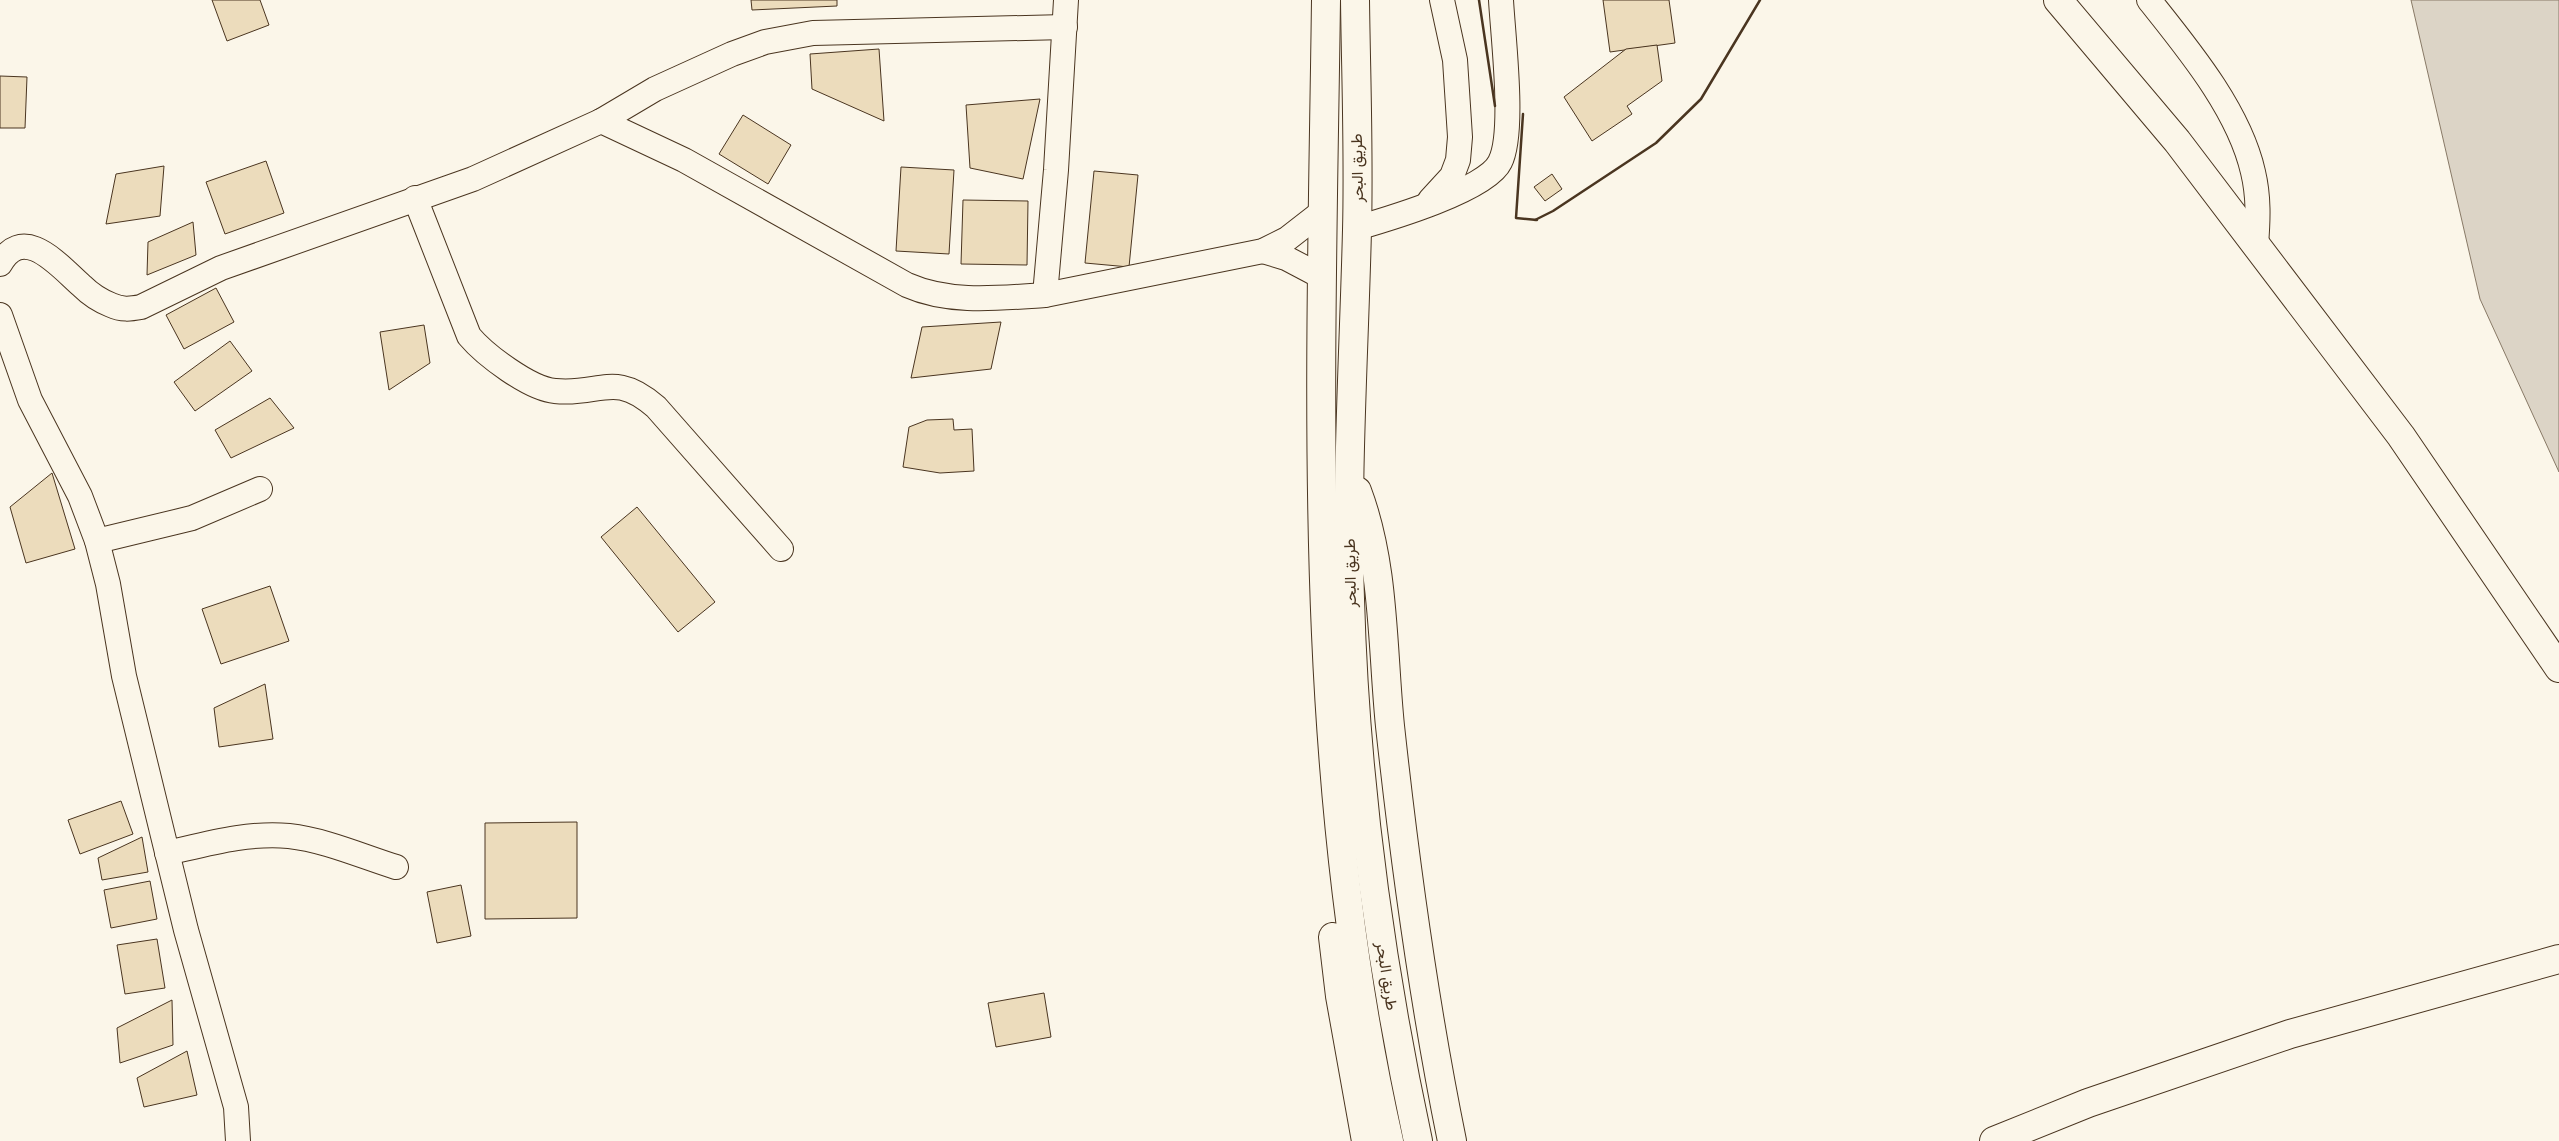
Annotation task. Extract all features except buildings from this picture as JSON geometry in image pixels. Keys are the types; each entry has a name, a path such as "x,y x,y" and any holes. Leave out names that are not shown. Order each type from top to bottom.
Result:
{"main road":[{"name":"طريق البحر","path":"1326,0 1322,277 1324,559 1328,663 1340,846 1364,1018 1389,1141"},
{"name":"طريق البحر","path":"1356,0 1357,228 1349,471 1350,598 1356,717 1377,914 1402,1066 1418,1141"},
{"path":"2058,0 2177,141 2401,436 2559,668"},
{"path":"1349,471 1372,535 1377,569 1390,725 1409,874 1435,1052 1452,1141"},
{"path":"1324,559 1315,708 1324,864 1340,996 1366,1141"},
{"path":"1994,1141 2106,1097 2290,1034 2559,959"}],"street":[{"path":"1045,295 1066,0"},
{"path":"1422,209 1452,176 1458,160 1460,137 1455,60 1442,0"},
{"path":"1357,228 1422,209 1490,176 1500,164 1508,126 1500,0"},
{"path":"2149,0 2202,67 2238,131 2253,172 2259,212 2256,244"},
{"path":"0,264 9,251 21,246 40,250 58,262 83,288 97,298 112,306 127,310 141,307 221,268 473,179 600,121 655,89 732,54 788,36 910,29 1064,27"},
{"path":"600,121 684,160 923,292 963,298 1045,295 1263,251 1287,239 1323,210"},
{"path":"415,198 469,336 481,350 517,374 555,391 615,387 627,388 642,395 656,408 781,549"},
{"path":"1263,251 1286,258 1322,277"},
{"path":"0,315 30,400 80,496 97,541 108,584 124,676 188,939 232,1087 236,1106 238,1141"},
{"path":"97,541 192,518 260,489"},
{"path":"167,853 242,837 287,836 309,839 396,867"}],"shaded area":[{"path":"2411,0 2559,0 2559,472 2480,299"}],"wall":[{"path":"1479,0 1495,106"},
{"path":"1535,220 1553,211 1656,143 1701,99 1760,0"},
{"path":"1523,114 1516,218 1537,220"}]}
